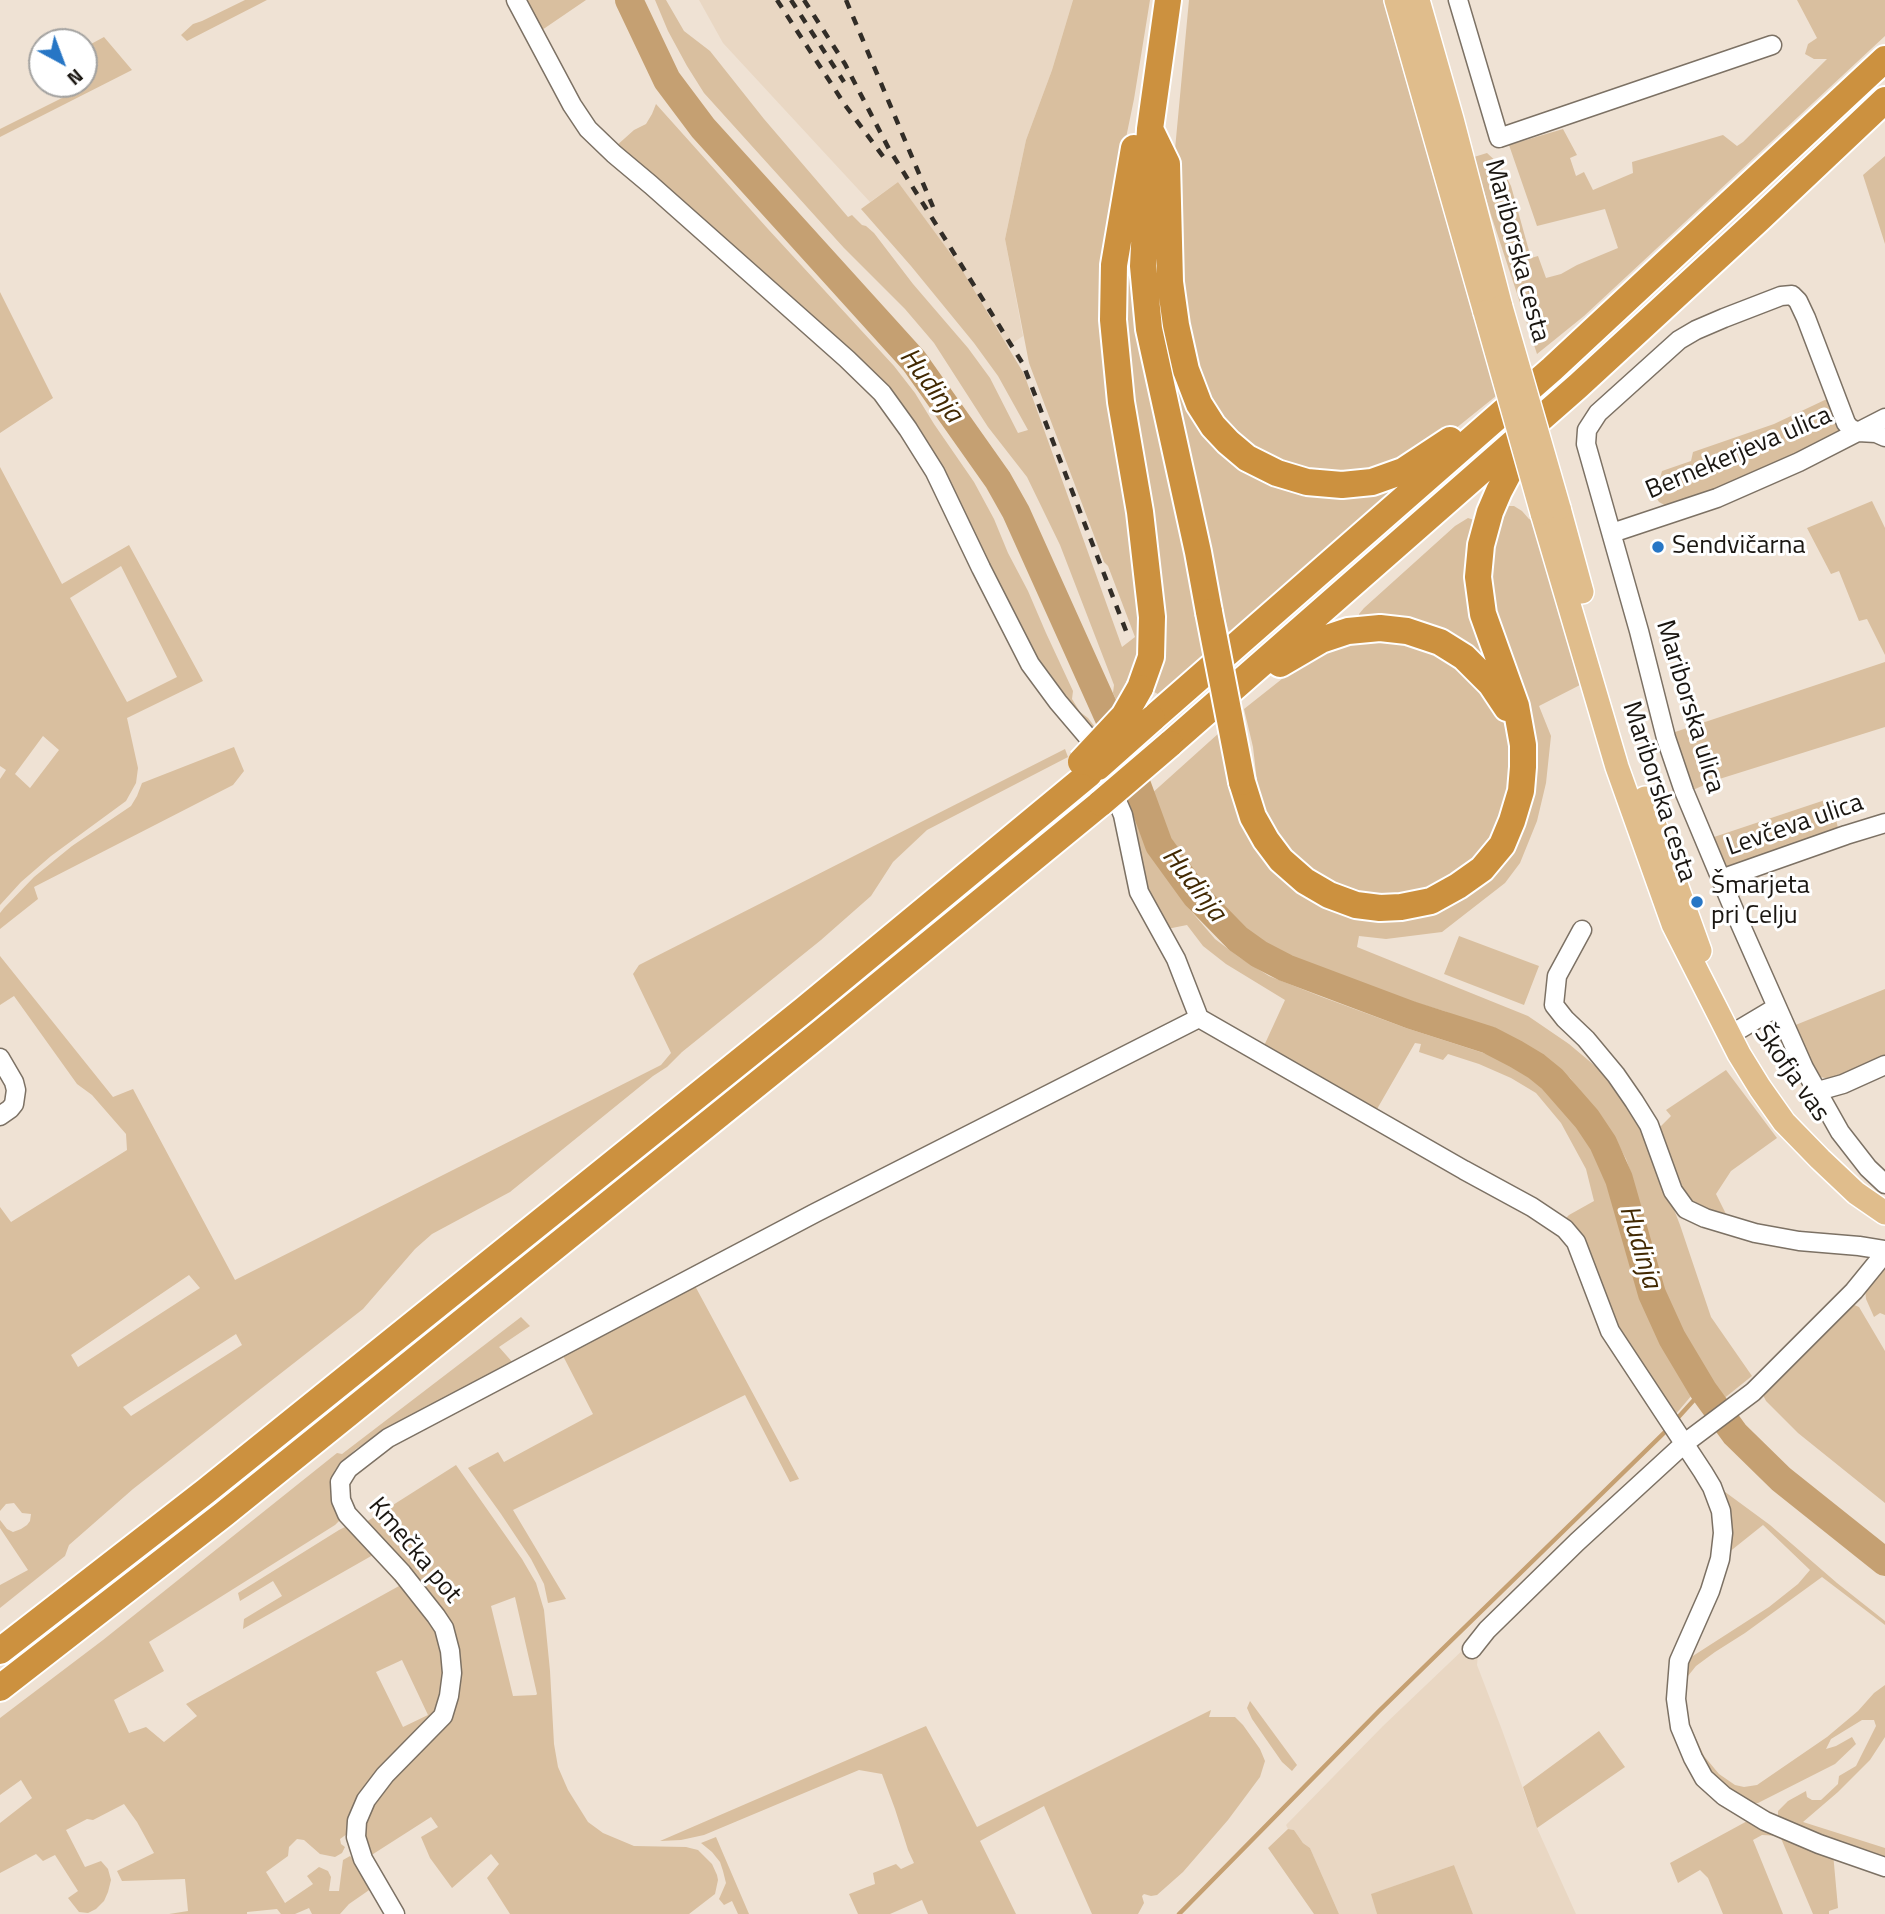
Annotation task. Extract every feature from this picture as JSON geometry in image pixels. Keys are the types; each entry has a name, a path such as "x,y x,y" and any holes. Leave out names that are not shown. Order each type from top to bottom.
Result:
{"highway":[{"path":"1168,0 1150,129 1143,266 1149,329 1198,552 1242,782 1253,817 1281,860 1305,881 1329,895 1356,905 1380,908 1431,901 1482,869 1502,845 1521,790 1523,745 1516,706 1483,614 1478,577 1481,545 1490,512 1508,474 1578,386"},
{"path":"1085,768 1152,719 1552,369 1885,59"},
{"path":"0,1651 206,1491 805,1009 1054,802 1085,768 1124,716 1140,688 1151,657 1152,617 1140,512 1121,402 1113,320 1114,265 1138,123 1154,99"},
{"path":"0,1688 223,1514 823,1031 1101,803 1578,386 1885,100"},
{"path":"1150,129 1167,164 1170,282 1186,370 1199,404 1213,426 1247,458 1277,473 1307,482 1342,485 1372,482 1403,471 1434,452 1486,411 1552,369"},
{"path":"1247,677 1275,667 1321,640 1348,631 1380,628 1407,631 1440,642 1464,657 1491,684 1506,708 1523,745"}],"main road":[{"name":"Mariborska cesta","path":"1396,0 1493,310 1551,510 1617,766 1673,924 1726,1026"},
{"name":"Mariborska cesta","path":"1418,0 1452,119 1493,310"},
{"name":"Škofja vas","path":"1726,1026 1760,1088 1784,1122 1847,1185 1885,1213"}],"street":[{"path":"516,0 587,128 614,155 847,359 882,393 908,429 935,472 1030,664 1092,742 1123,815 1139,892 1176,959 1199,1018 1532,1207 1565,1228 1576,1242 1610,1331 1666,1415 1687,1436 1721,1511 1723,1533 1720,1559 1710,1591 1679,1661 1676,1699 1680,1727 1693,1758 1704,1778 1724,1796 1765,1821 1819,1844 1885,1867"},
{"path":"1458,0 1499,138 1772,45"},
{"name":"Mariborska ulica","path":"1858,432 1846,423 1806,318 1798,301 1791,295 1724,318 1679,340 1598,413 1587,430 1586,444 1666,738 1684,791 1804,1068 1840,1132 1868,1168 1885,1184"},
{"name":"Bernekerjeva ulica","path":"1612,533 1717,498 1799,462 1885,418"},
{"path":"1858,432 1875,433 1885,437"},
{"name":"Levčeva ulica","path":"1721,879 1885,823"},
{"path":"1472,1649 1487,1630 1687,1436 1753,1392 1854,1291 1885,1252 1859,1246 1799,1241 1755,1233 1705,1218 1686,1209 1673,1191 1649,1125 1634,1101 1586,1039 1564,1019 1554,1005 1557,976 1582,930"},
{"path":"1726,1026 1777,1007"},
{"name":"Kmečka pot","path":"395,1914 363,1859 356,1837 357,1821 366,1800 385,1775 443,1716 452,1673 450,1651 444,1628 436,1616 402,1573 347,1514 341,1500 340,1482 348,1469 388,1438 815,1213 1199,1018"},
{"path":"0,1058 16,1090 14,1104 0,1116"},
{"path":"1818,1091 1843,1084 1885,1065"}],"shaded area":[{"path":"245,0 267,0 187,41 181,35 193,24"},
{"path":"520,0 586,0 541,33"},
{"path":"655,0 666,0 684,31 710,51 848,217 852,215 874,233 990,378 1018,433 1028,430 998,376 974,343 861,209 898,182 959,265 1024,374 1122,647 1135,637 1029,363 1005,239 1026,140 1052,70 1073,0 1150,0 1134,99 1114,196 1144,650 1118,704 1113,693 1114,685 1060,545 1027,477 988,427 934,343 704,93 668,31"},
{"path":"699,0 1073,0 1052,70 1026,140 1005,239 1023,336 1007,347 947,249 898,182 870,202 723,43"},
{"path":"1189,0 1383,0 1496,396 1450,433 1370,474 1309,473 1253,451 1220,419 1197,365 1181,282 1174,160"},
{"path":"1797,0 1885,0 1885,36 1584,316 1537,354 1474,157 1487,153 1501,166 1511,186 1531,258 1538,256 1546,278 1618,248 1605,209 1537,226 1509,145 1563,129 1577,155 1570,158 1576,176 1584,172 1593,190 1633,173 1632,162 1723,135 1737,146 1827,59 1814,59 1805,54 1808,44 1817,38"},
{"path":"104,37 132,70 98,87 98,40"},
{"path":"62,98 77,98 0,137 0,129"},
{"path":"656,104 894,366 915,393 974,482 994,519 1073,691 1072,699 1098,731 1092,737 1044,676 910,425 615,147 634,130 646,124"},
{"path":"1885,156 1885,244 1863,175"},
{"path":"1130,262 1188,558 1194,609 1204,656 1158,694 1154,692 1147,514 1123,319 1127,265"},
{"path":"0,292 53,398 0,433"},
{"path":"1177,377 1245,463 1390,486 1392,489 1230,636 1209,562 1173,380"},
{"path":"1829,398 1841,427 1840,431 1826,442 1793,459 1670,508 1659,502 1655,495 1662,471 1691,461 1693,452 1774,424"},
{"path":"0,467 62,584 129,545 203,681 127,718 138,768 136,783 126,801 51,856 0,905 0,779 6,770 0,766","holes":["121,566 177,677 127,702 70,598","43,736 59,750 30,788 15,774"]},
{"path":"1872,501 1885,528 1885,655 1867,619 1859,621 1839,571 1831,574 1807,528"},
{"path":"1507,506 1514,506 1535,521 1580,685 1539,706 1551,736 1546,783 1537,821 1520,863 1505,883 1442,932 1386,939 1359,936 1357,947 1528,1016 1569,1044 1613,1081 1644,1134 1680,1225 1711,1317 1752,1376 1722,1400 1680,1336 1659,1291 1626,1159 1609,1128 1570,1078 1526,1047 1495,1032 1444,1011 1332,978 1267,946 1240,923 1226,918 1205,896 1168,843 1150,795 1219,733 1299,888 1434,911 1466,897 1491,877 1520,840 1535,785 1535,753 1496,610 1491,581 1493,553"},
{"path":"1468,518 1474,520 1488,663 1359,619 1364,608 1455,526"},
{"path":"1350,639 1404,641 1456,663 1502,717 1511,747 1510,789 1494,838 1474,862 1425,890 1400,895 1356,892 1313,871 1292,853 1278,834 1265,812 1258,790 1253,747 1244,709 1292,671"},
{"path":"1885,662 1885,727 1713,781 1693,790 1669,734"},
{"path":"234,747 244,771 233,785 34,887 38,899 0,929 0,913 34,877 72,846 131,806 142,783"},
{"path":"1065,749 1068,757 927,830 893,862 871,896 821,940 510,1192 432,1234 415,1249 363,1309 133,1489 69,1545 65,1556 0,1608 0,1585 28,1570 0,1528 0,1520 13,1532 27,1525 31,1514 22,1513 14,1503 6,1504 0,1511 0,1207 11,1222 127,1150 126,1134 92,1095 77,1084 14,996 0,1005 0,956 113,1097 133,1089 235,1280 661,1065 671,1053 633,974 639,965","holes":["189,1275 200,1288 78,1367 71,1355","236,1334 242,1345 131,1416 123,1407"]},
{"path":"1831,798 1838,828 1828,835 1724,868 1711,838"},
{"path":"1136,811 1159,863 1185,904 1215,939 1239,957 1269,976 1322,997 1499,1058 1528,1074 1557,1099 1581,1127 1609,1179 1640,1296 1661,1344 1692,1395 1675,1415 1623,1338 1563,1221 1594,1201 1586,1169 1561,1123 1536,1093 1479,1064 1448,1054 1443,1060 1419,1052 1421,1044 1415,1043 1373,1116 1263,1048 1285,1000 1226,964 1203,946 1187,925 1167,929 1145,886 1128,816"},
{"path":"1459,936 1539,966 1524,1005 1444,974"},
{"path":"1885,989 1885,1055 1831,1079 1820,1077 1811,1066 1793,1026"},
{"path":"1726,1070 1777,1138 1731,1171 1716,1194 1728,1218 1705,1214 1684,1199 1658,1129 1671,1116 1666,1110"},
{"path":"1885,1268 1885,1315 1880,1313 1874,1317 1866,1299 1865,1289"},
{"path":"694,1284 799,1479 790,1482 745,1395 513,1510 566,1599 548,1603 544,1584 531,1559 468,1468 498,1452 504,1462 593,1414 561,1352"},
{"path":"1852,1304 1859,1307 1885,1351 1885,1503 1798,1433 1766,1401 1760,1389"},
{"path":"521,1317 530,1326 499,1347 514,1364 393,1426 356,1449 335,1470 332,1478 331,1489 340,1520 149,1642 164,1671 114,1700 129,1733 146,1727 164,1742 197,1716 186,1704 399,1586 373,1555 243,1629 244,1619 282,1596 273,1581 240,1601 238,1593 339,1530 347,1526 356,1530 433,1620 446,1657 438,1711 352,1836 347,1834 340,1839 345,1847 342,1853 335,1857 320,1854 304,1840 297,1839 289,1847 288,1856 266,1872 285,1903 313,1884 307,1876 319,1867 328,1871 331,1877 329,1891 339,1891 343,1860 350,1856 375,1886 349,1904 340,1914 312,1914 309,1908 295,1914 281,1914 277,1909 247,1914 169,1914 188,1911 185,1879 122,1881 117,1871 154,1853 124,1804 66,1830 85,1867 101,1861 108,1869 111,1880 108,1892 96,1909 88,1913 79,1912 68,1898 78,1891 55,1855 43,1861 36,1854 0,1873 0,1823 32,1798 21,1780 0,1795 0,1718 103,1640 337,1453 342,1454","holes":["402,1660 428,1715 403,1727 376,1672"]},
{"path":"456,1465 536,1583 544,1610 554,1744 558,1767 568,1790 588,1822 603,1833 634,1846 686,1847 698,1850 712,1864 717,1875 715,1894 689,1914 510,1914 487,1878 499,1864 491,1854 452,1888 430,1858 421,1837 438,1827 431,1817 370,1856 365,1851 362,1820 370,1802 429,1738 455,1650 363,1524","holes":["515,1597 537,1694 513,1696 491,1606"]},
{"path":"1717,1486 1770,1525 1885,1621 1885,1625 1822,1577 1696,1666 1688,1676 1685,1691 1690,1725 1704,1756 1719,1774 1735,1785 1757,1785 1827,1737 1885,1685 1885,1737 1870,1760 1803,1822 1885,1848 1885,1863 1778,1823 1778,1811 1788,1801 1806,1791 1807,1797 1812,1800 1821,1800 1838,1784 1839,1776 1856,1766 1876,1726 1874,1720 1862,1720 1831,1739 1826,1749 1852,1737 1856,1744 1835,1764 1758,1803 1744,1803 1705,1769 1686,1736 1682,1663 1769,1607 1798,1584 1810,1570 1763,1525 1728,1553"},
{"path":"1468,1645 1478,1654 1477,1665 1537,1828 1576,1914 1473,1914 1454,1865 1372,1894 1377,1914 1339,1914 1310,1848 1286,1825 1383,1726"},
{"path":"1250,1701 1297,1765 1292,1771 1282,1762 1252,1719 1247,1708"},
{"path":"1211,1710 1209,1717 1235,1717 1243,1725 1265,1761 1260,1777 1228,1820 1183,1872 1157,1895 1142,1896 1144,1903 1138,1914 1092,1914 1044,1806 980,1841 1016,1914 928,1914 922,1900 890,1914 858,1914 849,1894 875,1884 873,1873 896,1864 901,1869 914,1863 882,1774 859,1770 704,1835 660,1841 926,1726 977,1827"},
{"path":"1599,1731 1625,1767 1537,1828 1523,1787"},
{"path":"1751,1819 1833,1853 1838,1908 1829,1911 1829,1914 1813,1914 1780,1836 1762,1835 1753,1840 1783,1914 1723,1914 1708,1878 1700,1870 1678,1883 1670,1863"},
{"path":"1288,1829 1294,1830 1310,1848 1339,1914 1314,1914 1268,1848"},
{"path":"716,1837 749,1914 738,1914 732,1901 724,1905 719,1899 726,1883 723,1871 720,1862 701,1843"},
{"path":"1454,1865 1473,1914 1377,1914 1371,1894"}],"waterway":[{"name":"Hudinja","path":"629,0 667,80 703,128 914,361 998,480 1016,512 1129,763 1159,845 1196,896 1238,939 1286,968 1411,1015 1489,1040 1536,1066 1552,1079 1587,1119 1603,1143 1619,1179 1652,1294 1672,1338 1703,1390 1735,1434 1781,1479 1885,1562"},
{"path":"1674,1422 1703,1390"},
{"path":"1179,1914 1379,1711 1668,1429"}],"railway":[{"path":"777,0 845,105 885,159"},
{"path":"791,0 844,82"},
{"path":"804,0 845,64 889,149 1023,364 1128,636"},
{"path":"846,0 933,207"}],"place":[{"name":"Sendvičarna","path":"1658,547"},
{"name":"Šmarjeta pri Celju","path":"1697,902"}]}
